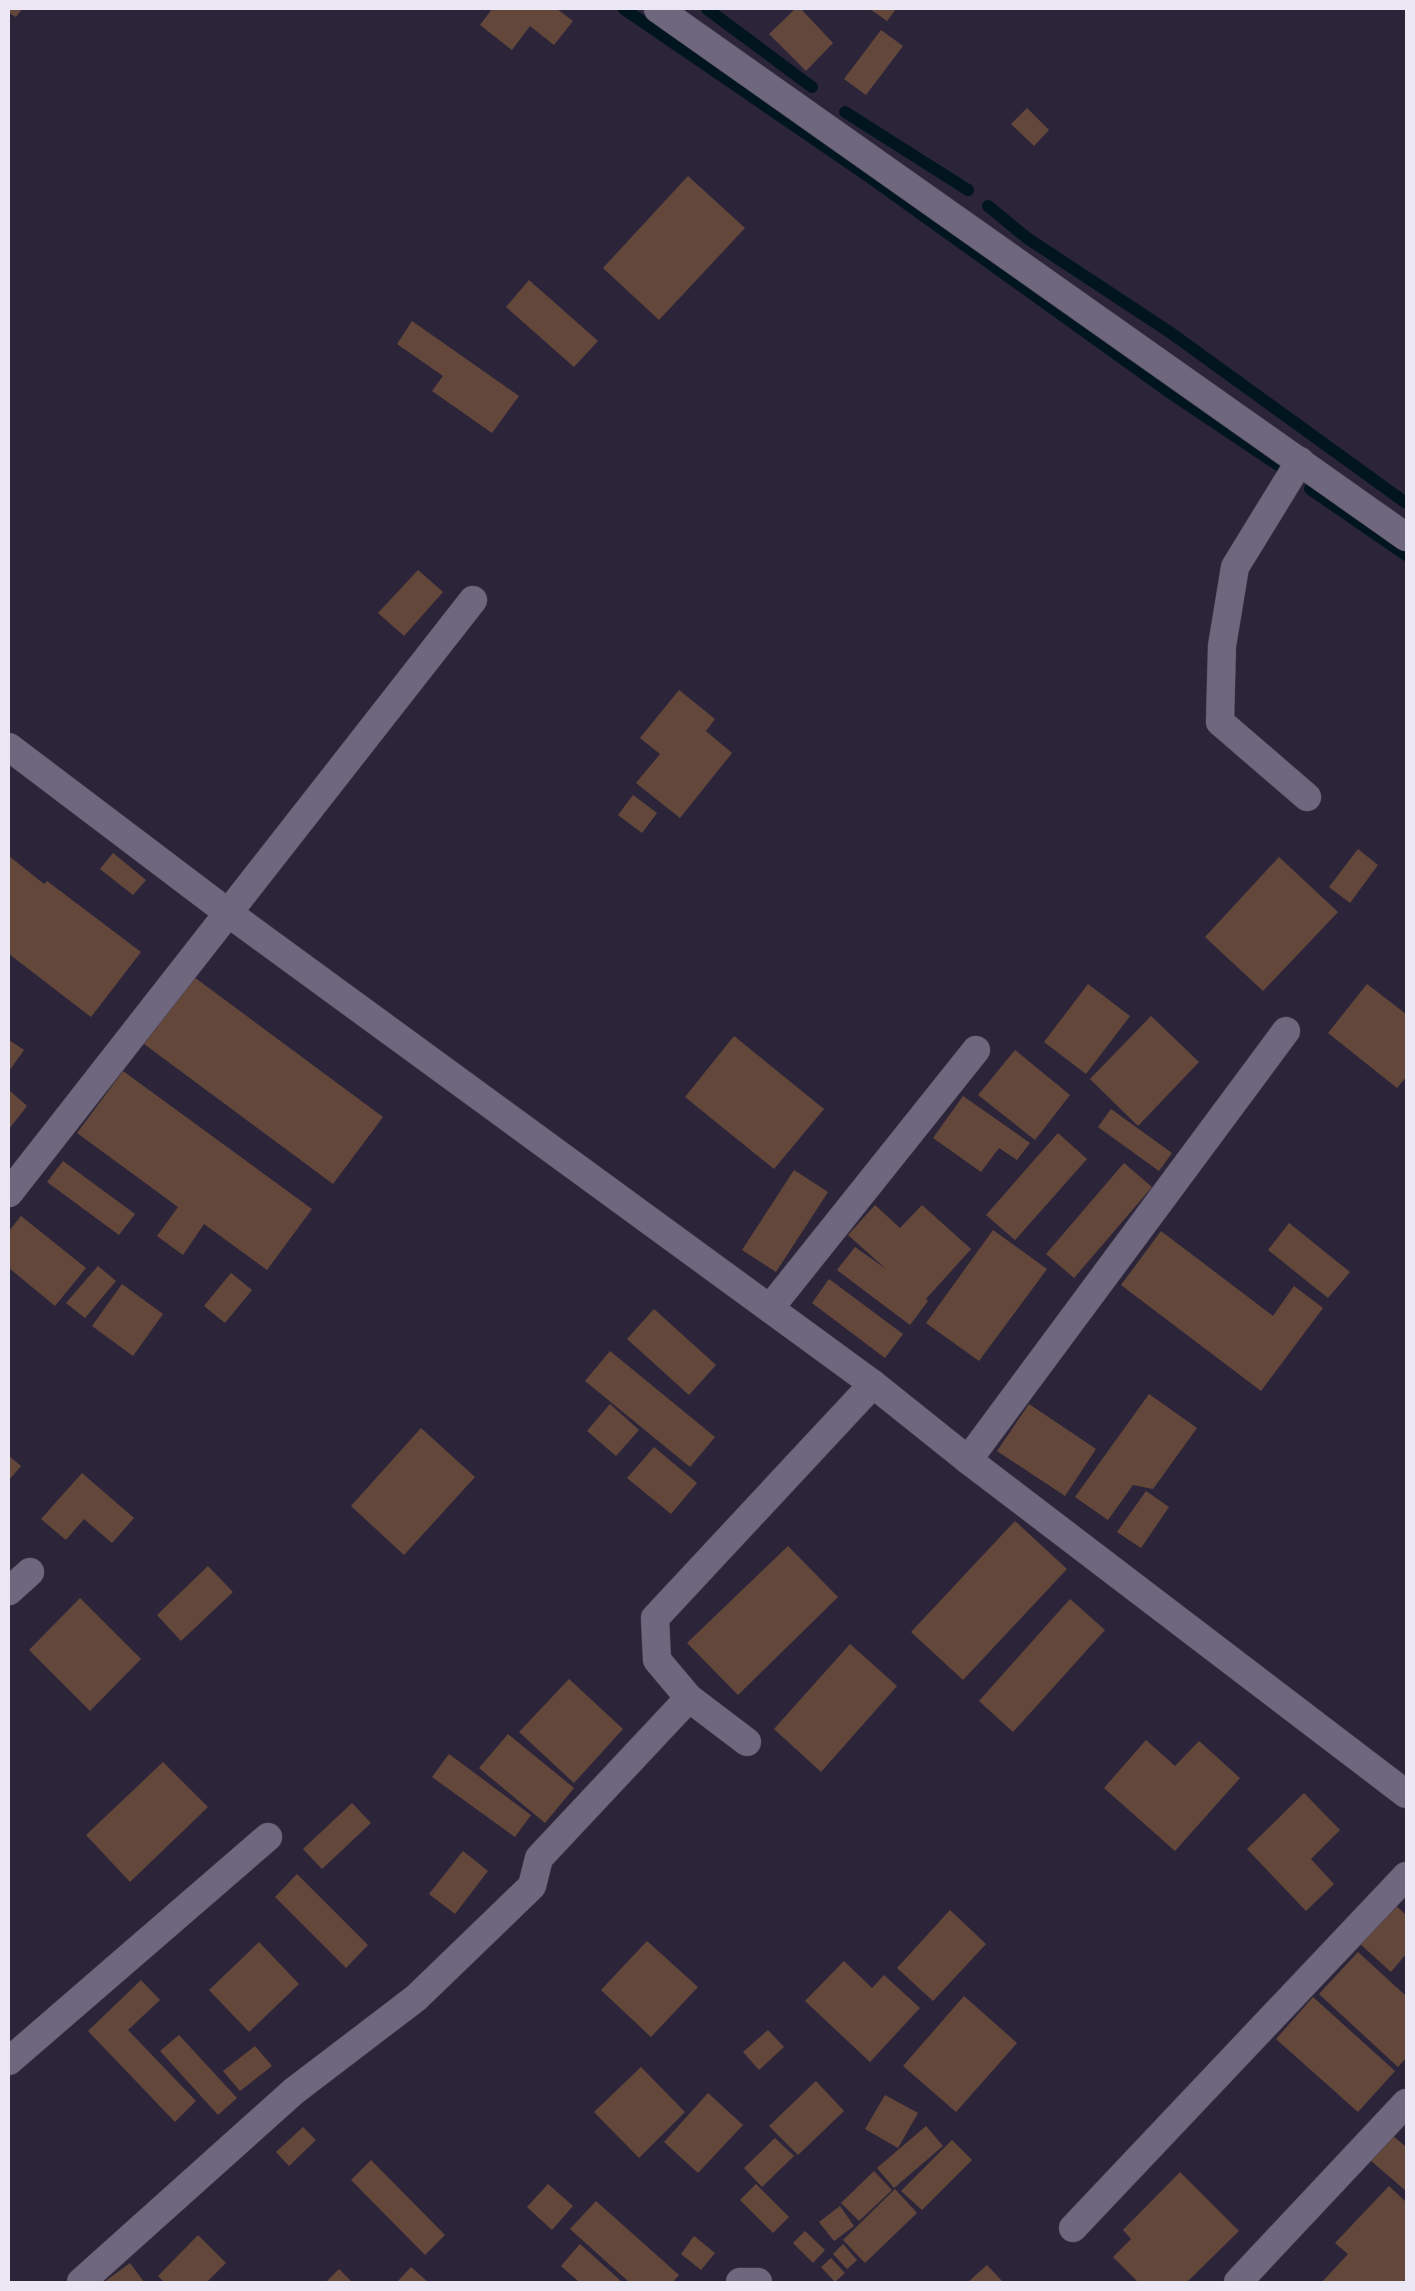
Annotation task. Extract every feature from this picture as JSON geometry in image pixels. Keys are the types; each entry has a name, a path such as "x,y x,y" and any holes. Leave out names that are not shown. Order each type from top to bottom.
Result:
{"street":[{"path":"658,9 1406,537"},
{"path":"1300,461 1235,567 1222,646 1220,722 1307,796"},
{"path":"9,1193 473,600"},
{"path":"9,747 227,912 873,1384 968,1460 1406,1794"},
{"path":"968,1460 1286,1031"},
{"path":"770,1308 976,1050"},
{"path":"747,1742 689,1698 656,1660 655,1618 873,1384"},
{"path":"9,1591 30,1572"},
{"path":"82,2282 294,2091 416,1998 532,1886 539,1858 689,1698"},
{"path":"9,2061 268,1837"},
{"path":"1073,2228 1406,1876"},
{"path":"1238,2282 1406,2103"},
{"path":"740,2282 758,2282"}],"building":[{"path":"9,9 22,9 16,17 9,13"},
{"path":"492,9 557,9 573,21 554,45 530,26 512,50 480,25"},
{"path":"795,9 801,9 833,43 806,71 769,34"},
{"path":"870,9 896,9 887,21"},
{"path":"881,30 903,46 866,95 844,79"},
{"path":"1027,108 1049,130 1034,146 1011,124"},
{"path":"688,176 745,228 659,320 603,268"},
{"path":"529,280 598,341 574,367 506,307"},
{"path":"412,321 519,396 492,433 432,391 443,376 397,344"},
{"path":"418,570 443,592 404,636 378,613"},
{"path":"679,690 715,719 706,731 732,753 680,818 636,783 660,754 640,738"},
{"path":"633,795 657,813 642,833 618,815"},
{"path":"1358,849 1378,865 1350,903 1329,887"},
{"path":"113,853 146,880 133,895 100,869"},
{"path":"9,856 44,884 47,881 141,952 91,1017 9,954"},
{"path":"1279,857 1338,912 1263,991 1205,937"},
{"path":"194,977 383,1117 333,1184 144,1044"},
{"path":"1088,984 1130,1016 1086,1074 1044,1042"},
{"path":"1367,984 1406,1014 1406,1077 1397,1088 1328,1033"},
{"path":"1151,1016 1199,1062 1138,1126 1090,1079"},
{"path":"734,1036 824,1109 774,1169 685,1097"},
{"path":"9,1040 24,1050 9,1071"},
{"path":"1015,1050 1070,1095 1035,1140 978,1095"},
{"path":"123,1071 312,1209 267,1270 204,1224 183,1255 157,1236 178,1207 77,1133"},
{"path":"9,1090 27,1106 9,1129"},
{"path":"963,1096 1030,1143 1017,1160 999,1148 981,1172 933,1138"},
{"path":"1111,1109 1172,1153 1159,1171 1098,1127"},
{"path":"1058,1133 1087,1159 1015,1240 986,1215"},
{"path":"63,1161 135,1214 119,1235 47,1182"},
{"path":"1124,1163 1152,1187 1074,1278 1046,1254"},
{"path":"794,1170 828,1192 776,1272 742,1250"},
{"path":"875,1205 900,1228 922,1205 971,1249 926,1299 928,1301 910,1325 837,1270 855,1247 886,1269 848,1235"},
{"path":"21,1216 86,1268 55,1306 9,1268 9,1231"},
{"path":"1289,1223 1350,1272 1328,1298 1268,1250"},
{"path":"993,1230 1047,1269 979,1361 926,1323"},
{"path":"1161,1231 1273,1316 1294,1286 1323,1308 1261,1391 1121,1285"},
{"path":"98,1266 116,1281 85,1318 66,1303"},
{"path":"231,1273 252,1290 225,1323 204,1306"},
{"path":"829,1279 903,1334 885,1358 812,1303"},
{"path":"122,1284 163,1314 133,1356 92,1326"},
{"path":"654,1309 716,1365 689,1395 627,1339"},
{"path":"610,1351 715,1437 690,1467 585,1381"},
{"path":"1149,1394 1197,1428 1153,1489 1133,1485 1108,1520 1075,1497"},
{"path":"610,1404 639,1430 616,1456 587,1431"},
{"path":"1029,1404 1096,1449 1065,1496 997,1451"},
{"path":"421,1428 475,1477 404,1555 351,1506"},
{"path":"654,1447 697,1483 671,1514 627,1478"},
{"path":"9,1456 21,1466 9,1480"},
{"path":"82,1473 134,1518 112,1543 84,1519 66,1540 41,1519"},
{"path":"1146,1491 1169,1507 1141,1548 1117,1532"},
{"path":"1015,1521 1067,1569 963,1680 911,1632"},
{"path":"788,1546 838,1597 738,1695 687,1643"},
{"path":"208,1566 233,1592 181,1641 157,1615"},
{"path":"80,1598 141,1659 90,1711 29,1650"},
{"path":"1070,1599 1105,1630 1013,1732 979,1701"},
{"path":"850,1644 897,1686 821,1772 774,1729"},
{"path":"569,1679 623,1729 574,1783 519,1732"},
{"path":"508,1734 574,1788 545,1823 479,1768"},
{"path":"1146,1740 1175,1766 1199,1741 1240,1778 1175,1851 1104,1788"},
{"path":"449,1754 531,1815 515,1837 432,1777"},
{"path":"163,1762 208,1807 130,1882 86,1835"},
{"path":"1304,1793 1340,1830 1311,1859 1334,1884 1306,1911 1247,1849"},
{"path":"352,1803 371,1823 322,1869 303,1849"},
{"path":"463,1851 488,1871 455,1914 429,1894"},
{"path":"297,1874 368,1945 346,1968 275,1897"},
{"path":"1394,1904 1406,1915 1406,1954 1391,1972 1359,1943"},
{"path":"950,1910 986,1944 933,2001 897,1968"},
{"path":"647,1941 698,1987 651,2037 601,1990"},
{"path":"259,1942 299,1984 249,2032 209,1990"},
{"path":"1358,1952 1406,1996 1406,2058 1398,2067 1319,1994"},
{"path":"844,1961 872,1988 884,1975 920,2008 870,2062 805,2001"},
{"path":"141,1980 160,2000 128,2030 196,2101 175,2122 88,2031"},
{"path":"964,1996 1017,2043 956,2112 903,2066"},
{"path":"1313,1997 1395,2071 1358,2112 1276,2039"},
{"path":"768,2030 784,2047 759,2070 743,2052"},
{"path":"179,2035 237,2098 218,2115 160,2051"},
{"path":"255,2046 272,2066 240,2091 223,2071"},
{"path":"641,2067 685,2112 639,2158 594,2112"},
{"path":"816,2081 844,2111 798,2155 769,2126"},
{"path":"708,2093 743,2125 698,2173 664,2142"},
{"path":"885,2095 918,2113 898,2148 865,2129"},
{"path":"926,2126 943,2146 894,2188 877,2168"},
{"path":"303,2127 316,2140 289,2166 276,2152"},
{"path":"1392,2135 1406,2147 1406,2191 1370,2160"},
{"path":"775,2138 794,2156 762,2187 744,2168"},
{"path":"952,2140 972,2160 922,2210 901,2191"},
{"path":"371,2160 445,2235 425,2255 351,2180"},
{"path":"874,2171 892,2190 859,2221 841,2203"},
{"path":"1180,2172 1239,2231 1187,2282 1138,2282 1113,2257 1131,2239 1123,2230"},
{"path":"548,2184 573,2206 552,2230 527,2207"},
{"path":"756,2184 789,2217 773,2233 740,2200"},
{"path":"1389,2186 1406,2202 1406,2282 1322,2282 1348,2254 1335,2243"},
{"path":"895,2189 917,2213 865,2263 843,2240"},
{"path":"596,2201 679,2275 673,2282 629,2282 570,2229"},
{"path":"840,2206 854,2226 834,2241 819,2222"},
{"path":"805,2231 825,2250 813,2263 793,2243"},
{"path":"198,2235 226,2263 207,2282 164,2282 158,2276"},
{"path":"694,2236 715,2253 701,2270 681,2254"},
{"path":"580,2244 622,2282 579,2282 561,2266"},
{"path":"843,2244 857,2260 847,2269 833,2254"},
{"path":"831,2258 845,2273 835,2282 821,2267"},
{"path":"130,2263 144,2282 104,2282"},
{"path":"987,2265 1003,2282 968,2282"},
{"path":"411,2267 428,2282 397,2282"},
{"path":"339,2269 352,2282 326,2282"}],"waterway":[{"path":"624,9 868,176 1172,394 1278,465"},
{"path":"707,9 812,87"},
{"path":"845,112 968,190"},
{"path":"988,206 1027,238 1171,333 1406,503"},
{"path":"1310,489 1406,555"}]}
